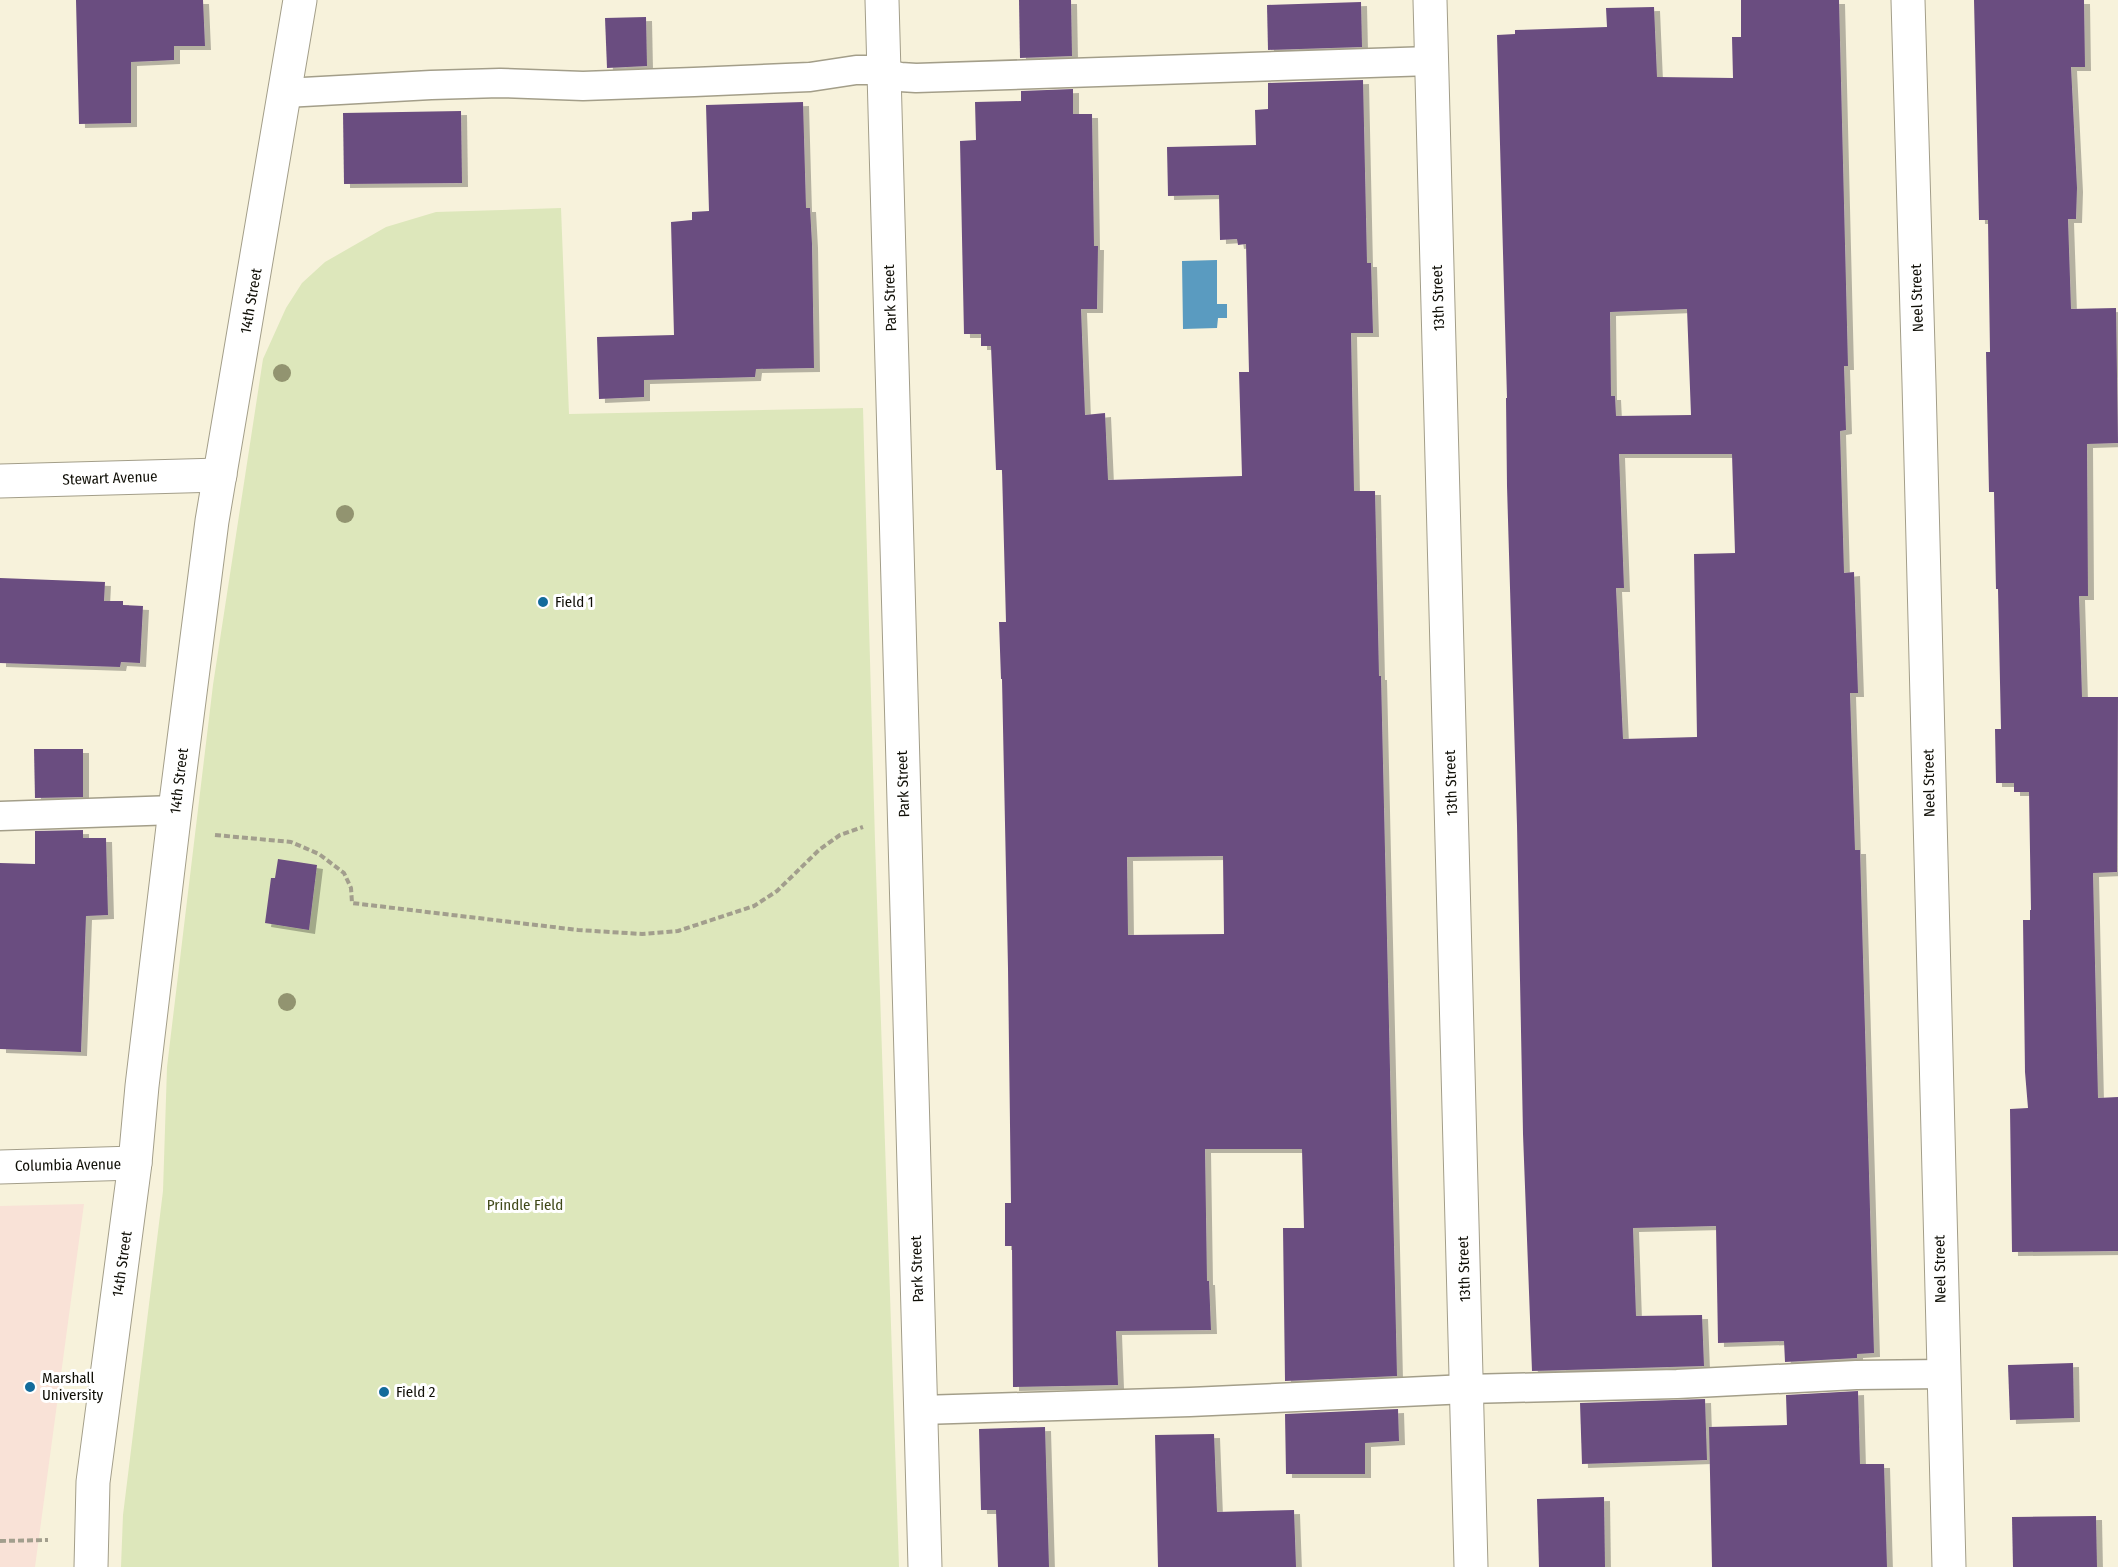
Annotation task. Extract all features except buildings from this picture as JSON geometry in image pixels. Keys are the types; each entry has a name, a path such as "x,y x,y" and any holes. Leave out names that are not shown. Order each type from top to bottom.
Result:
{"street":[{"name":"14th Street","path":"91,1567 93,1482 135,1163 175,810 220,475 300,0"},
{"name":"Park Street","path":"882,0 925,1567"},
{"name":"13th Street","path":"1430,0 1471,1567"},
{"name":"Neel Street","path":"1908,0 1949,1567"},
{"name":"Stewart Avenue","path":"0,481 220,475"},
{"name":"Columbia Avenue","path":"0,1167 135,1163"}],"lane":[{"path":"285,93 500,83 583,86 706,82 810,77 856,70 916,78 1431,61"},
{"path":"0,816 175,810"},
{"path":"921,1410 1190,1402 1467,1389 1677,1384 1856,1375 1943,1374"}],"path":[{"path":"220,836 291,842 319,854 344,873 351,888 352,903 578,930 642,934 678,931 754,906 777,891 819,850 840,835 870,826"},
{"path":"0,1541 49,1540"}],"shaded area":[{"name":"Marshall University","path":"84,1204 35,1567 0,1567 0,1206"}],"green space":[{"name":"Prindle Field","path":"561,208 569,414 863,408 899,1567 121,1567 123,1515 163,1191 167,1067 213,685 263,359 286,308 302,283 325,262 386,227 436,212"}],"water":[{"path":"1217,260 1217,304 1227,304 1227,318 1218,318 1217,328 1183,329 1182,261"}],"place":[{"name":"Field 1","path":"543,602"},
{"name":"Marshall University","path":"30,1387"},
{"name":"Field 2","path":"384,1392"}]}
